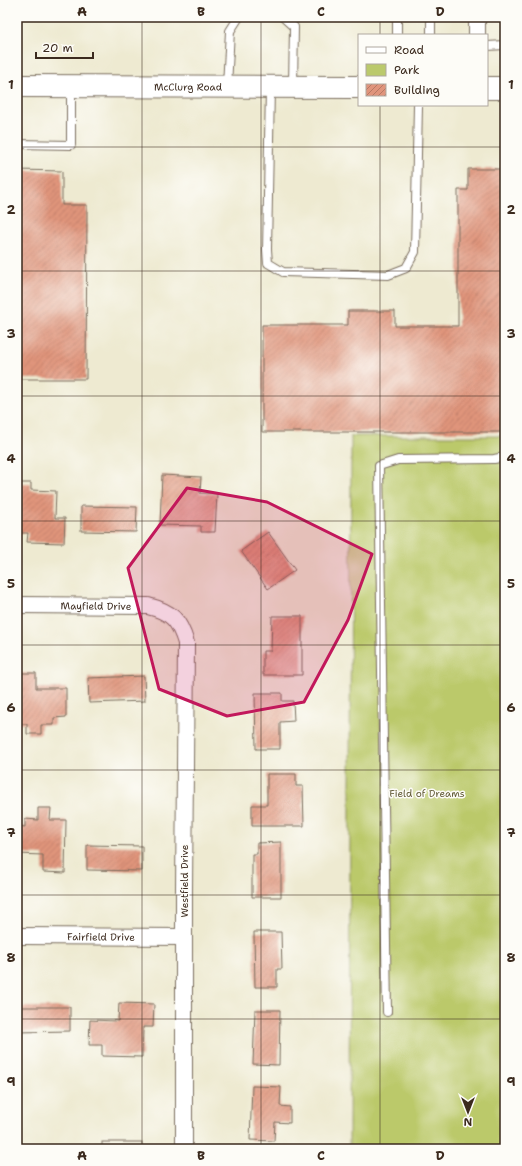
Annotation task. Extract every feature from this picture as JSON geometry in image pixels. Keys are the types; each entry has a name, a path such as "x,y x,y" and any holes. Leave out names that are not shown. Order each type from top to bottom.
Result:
{"street":[{"path":"476,17 477,34"},
{"name":"McClurg Road","path":"17,86 358,87"},
{"path":"488,88 505,88"},
{"name":"Mayfield Drive","path":"17,605 148,606 161,609 172,617"},
{"name":"Westfield Drive","path":"172,617 181,628 186,643 184,1149"},
{"name":"Fairfield Drive","path":"17,936 184,937"}],"lane":[{"path":"227,87 230,31 239,17"},
{"path":"283,17 294,27 293,87"},
{"path":"397,17 397,34"},
{"path":"431,17 431,34"},
{"path":"488,46 505,45"},
{"path":"17,144 71,145 71,86"},
{"path":"270,87 267,250 268,263 283,272 388,274 406,268 414,252 418,106"},
{"path":"387,1012 379,466 398,460 494,459 505,457"}],"highlighted area":[{"path":"187,488 267,502 372,554 348,620 304,702 227,716 159,689 128,568"}],"green space":[{"name":"Field of Dreams","path":"351,436 505,436 505,1149 349,1149"}],"building":[{"path":"468,169 505,169 505,432 262,432 262,325 348,325 348,311 395,311 395,326 458,326 458,190 468,190"},
{"path":"17,170 62,171 62,205 87,205 86,379 17,379"},
{"path":"162,475 201,477 200,493 217,494 215,532 201,532 201,526 160,525"},
{"path":"17,483 31,483 31,490 56,491 55,518 65,518 64,543 27,542 28,533 17,533"},
{"path":"81,506 137,507 136,532 81,531"},
{"path":"268,532 295,570 268,589 241,551"},
{"path":"272,616 302,616 302,675 263,675 263,651 271,651"},
{"path":"17,673 36,673 36,688 66,688 66,717 54,718 54,725 41,725 41,734 27,734 27,724 17,724"},
{"path":"144,676 145,701 89,703 88,678"},
{"path":"255,693 282,693 282,701 293,701 294,721 280,722 280,749 256,749"},
{"path":"267,774 296,774 296,786 303,786 304,826 252,826 252,805 267,805"},
{"path":"38,808 51,808 50,820 66,820 65,873 43,872 43,855 17,854 17,826 25,827 25,819 38,820"},
{"path":"281,842 281,897 252,897 252,854 257,854 257,843"},
{"path":"87,845 142,846 142,871 87,870"},
{"path":"254,932 281,932 282,969 277,969 277,987 255,987"},
{"path":"119,1003 154,1004 153,1027 143,1027 142,1057 102,1056 102,1045 89,1045 90,1020 118,1021"},
{"path":"17,1007 70,1007 70,1031 17,1032"},
{"path":"255,1010 280,1010 279,1065 253,1064"},
{"path":"252,1086 281,1087 280,1106 290,1107 290,1123 275,1122 274,1141 250,1140"},
{"path":"102,1142 142,1142 142,1149 102,1149"}]}
